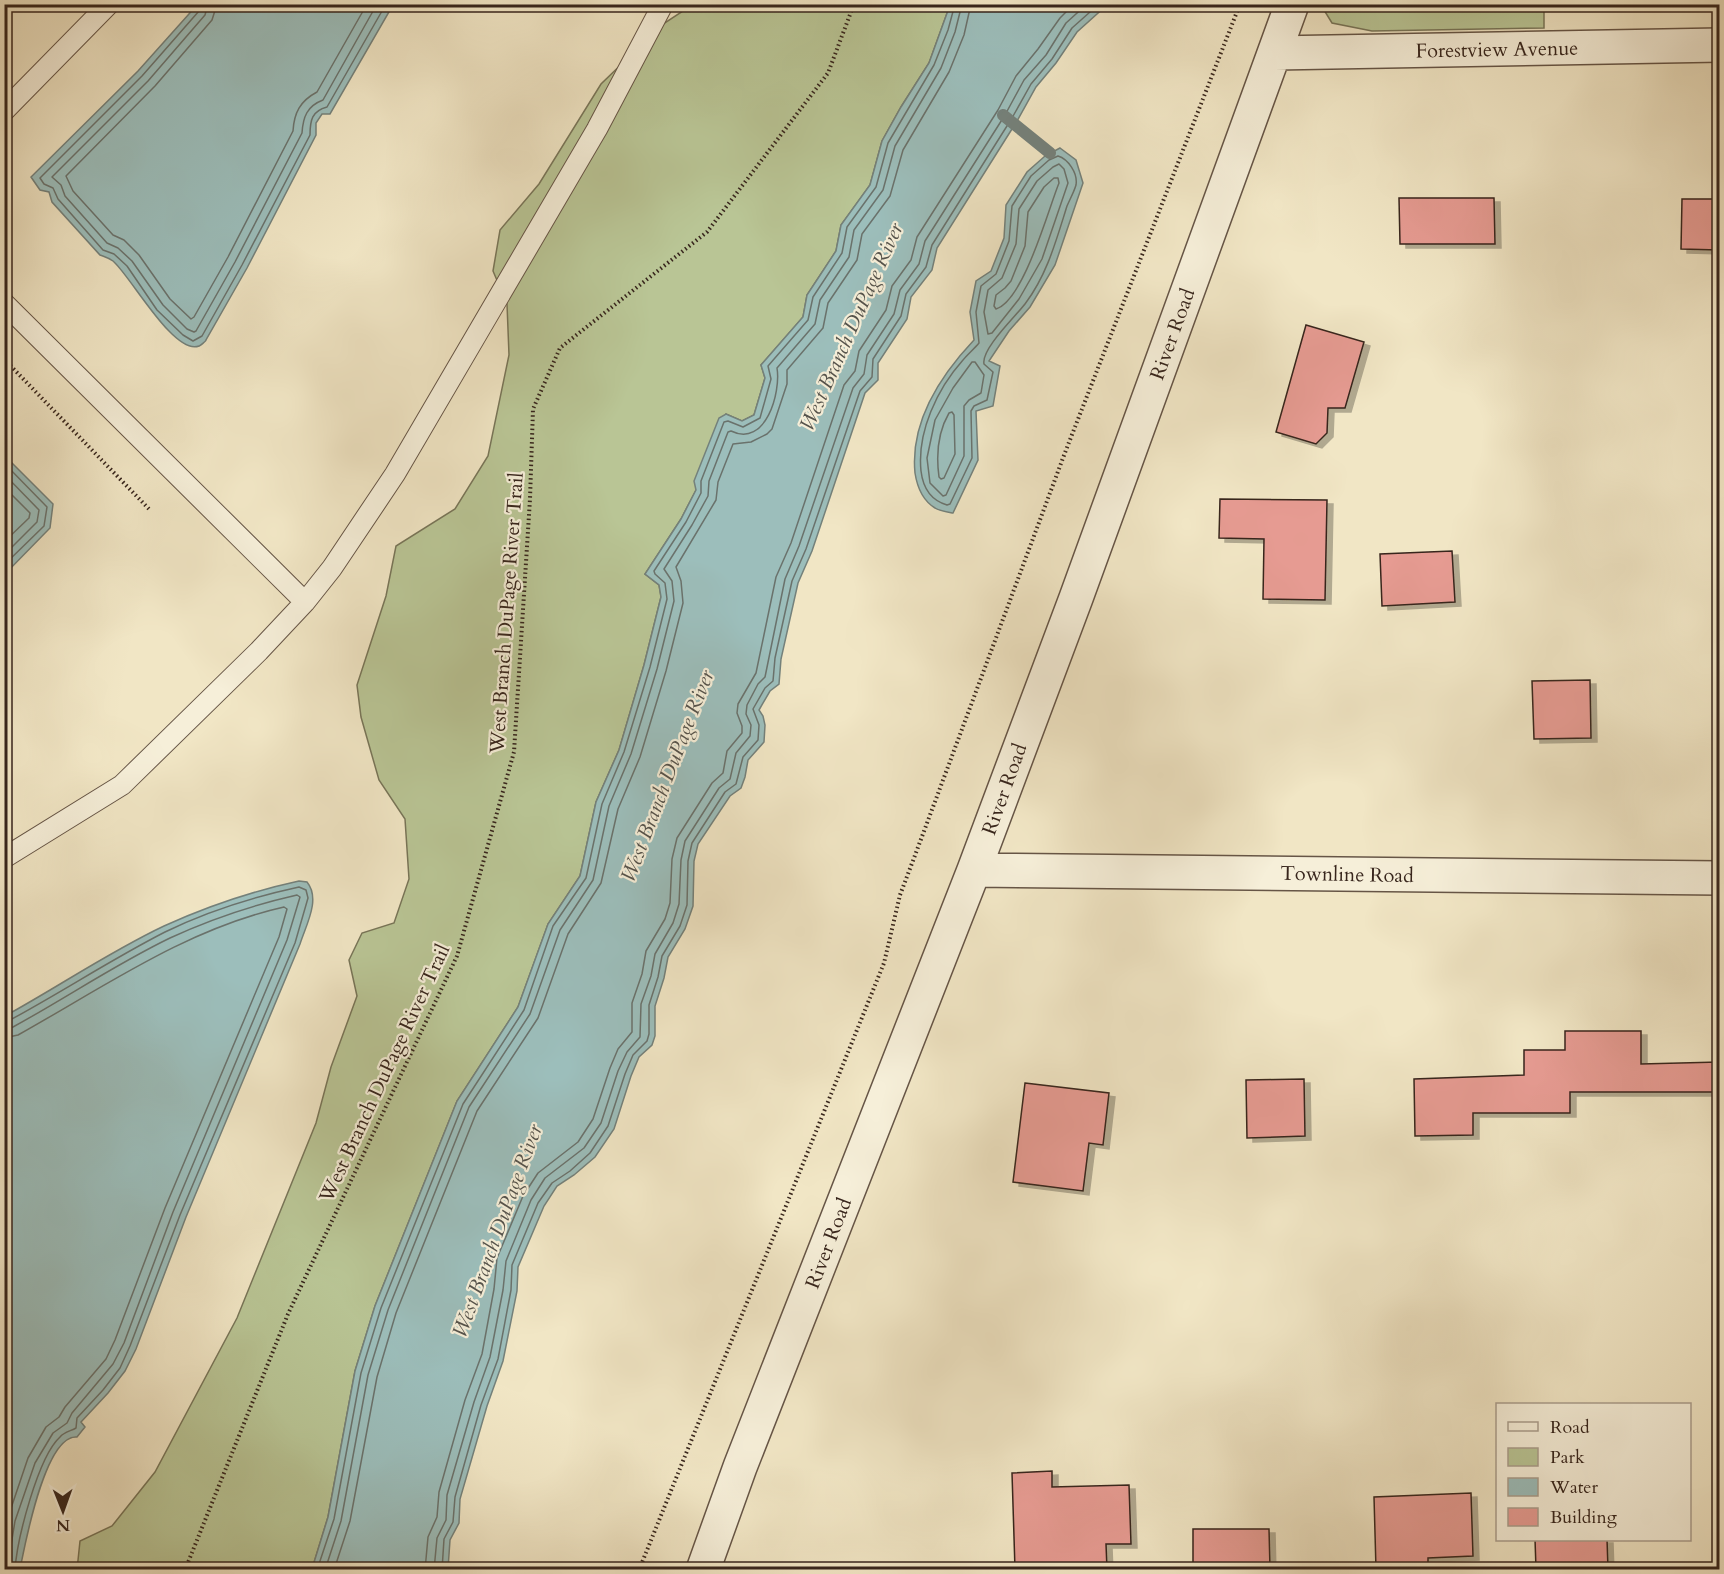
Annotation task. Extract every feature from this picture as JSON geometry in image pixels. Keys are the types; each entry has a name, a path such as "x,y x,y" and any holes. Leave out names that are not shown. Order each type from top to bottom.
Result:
{"street":[{"name":"River Road","path":"703,1569 740,1467 974,870 1292,4"},
{"name":"Forestview Avenue","path":"1275,53 1719,45"},
{"name":"Townline Road","path":"974,870 1719,878"}],"lane":[{"path":"4,111 109,4"},
{"path":"4,858 122,785 259,651 305,602 332,568 395,474 597,129 663,4"},
{"path":"4,303 305,602"}],"path":[{"name":"West Branch DuPage River Trail","path":"185,1569 288,1314 457,956 514,752 530,499 533,409 560,348 707,232 828,73 854,4"},
{"path":"639,1569 884,963 900,895 1066,450 1240,4"},
{"path":"4,359 149,509"}],"green space":[{"path":"692,5 950,5 929,63 882,141 870,185 841,225 836,251 807,295 803,317 761,365 765,378 754,415 742,421 726,414 696,490 681,519 645,574 659,585 661,597 619,750 596,802 580,876 548,924 518,1007 457,1101 375,1306 355,1371 328,1517 312,1569 77,1570 80,1541 112,1526 155,1472 237,1318 316,1123 331,1067 357,996 349,960 362,933 394,923 409,879 405,819 379,780 361,717 357,685 386,596 396,546 455,509 488,456 509,355 507,304 493,271 500,230 539,184 601,84 663,24"},
{"path":"1324,5 1544,5 1544,28 1372,31 1332,23 1324,10"}],"water":[{"path":"197,5 393,5 330,114 322,114 316,123 316,135 206,341 199,346 189,346 177,339 165,327 121,269 111,260 100,255 52,202 49,192 40,190 31,177 138,71"},
{"name":"West Branch DuPage River","path":"950,5 1107,5 1077,32 1036,87 937,248 932,270 911,297 907,319 878,363 878,380 865,393 812,551 798,583 781,659 779,684 770,691 759,710 765,725 764,742 748,760 741,788 730,796 698,844 694,861 693,906 685,929 668,957 655,1006 655,1036 652,1045 639,1057 614,1129 595,1157 557,1186 544,1206 518,1267 517,1291 503,1361 487,1406 460,1499 459,1523 450,1540 448,1569 312,1569 328,1517 355,1371 375,1306 457,1101 518,1007 548,924 580,876 596,802 619,750 661,597 659,585 645,574 681,519 696,490 694,481 719,418 726,414 742,421 754,415 765,378 761,365 803,317 807,295 836,251 841,225 870,185 882,141 929,63"},
{"path":"1060,148 1076,160 1083,183 1055,265 1030,307 1009,331 989,361 1000,366 993,406 976,411 978,460 953,513 939,510 923,497 915,473 917,436 923,418 939,384 974,340 970,312 976,281 991,271 1004,238 1006,205 1027,172 1045,156"},
{"path":"4,455 53,504 50,528 5,574"},
{"path":"299,881 307,882 313,896 309,921 186,1217 136,1349 125,1371 81,1422 85,1427 77,1437 66,1441 55,1453 38,1493 20,1569 5,1569 5,1016 123,947 164,926 231,900"}],"building":[{"path":"1399,198 1494,198 1495,244 1400,244"},
{"path":"1682,199 1719,199 1719,250 1681,249"},
{"path":"1306,325 1364,342 1345,408 1328,408 1327,433 1316,444 1276,432"},
{"path":"1220,499 1327,500 1325,600 1263,599 1264,539 1219,538"},
{"path":"1452,551 1455,602 1382,606 1380,554"},
{"path":"1590,680 1591,738 1534,739 1532,681"},
{"path":"1565,1031 1641,1031 1641,1064 1719,1062 1719,1092 1570,1092 1570,1113 1473,1113 1473,1135 1415,1136 1414,1079 1524,1075 1524,1050 1565,1050"},
{"path":"1304,1079 1305,1136 1247,1138 1246,1080"},
{"path":"1025,1083 1109,1093 1103,1145 1089,1143 1083,1191 1013,1182"},
{"path":"1052,1471 1052,1487 1129,1485 1131,1544 1106,1544 1107,1569 1015,1569 1012,1473"},
{"path":"1471,1493 1473,1556 1428,1558 1428,1569 1376,1569 1374,1497"},
{"path":"1193,1529 1269,1529 1270,1569 1193,1569"},
{"path":"1535,1541 1607,1541 1608,1569 1536,1569"}],"waterway":[{"path":"1003,115 1050,153"}]}
